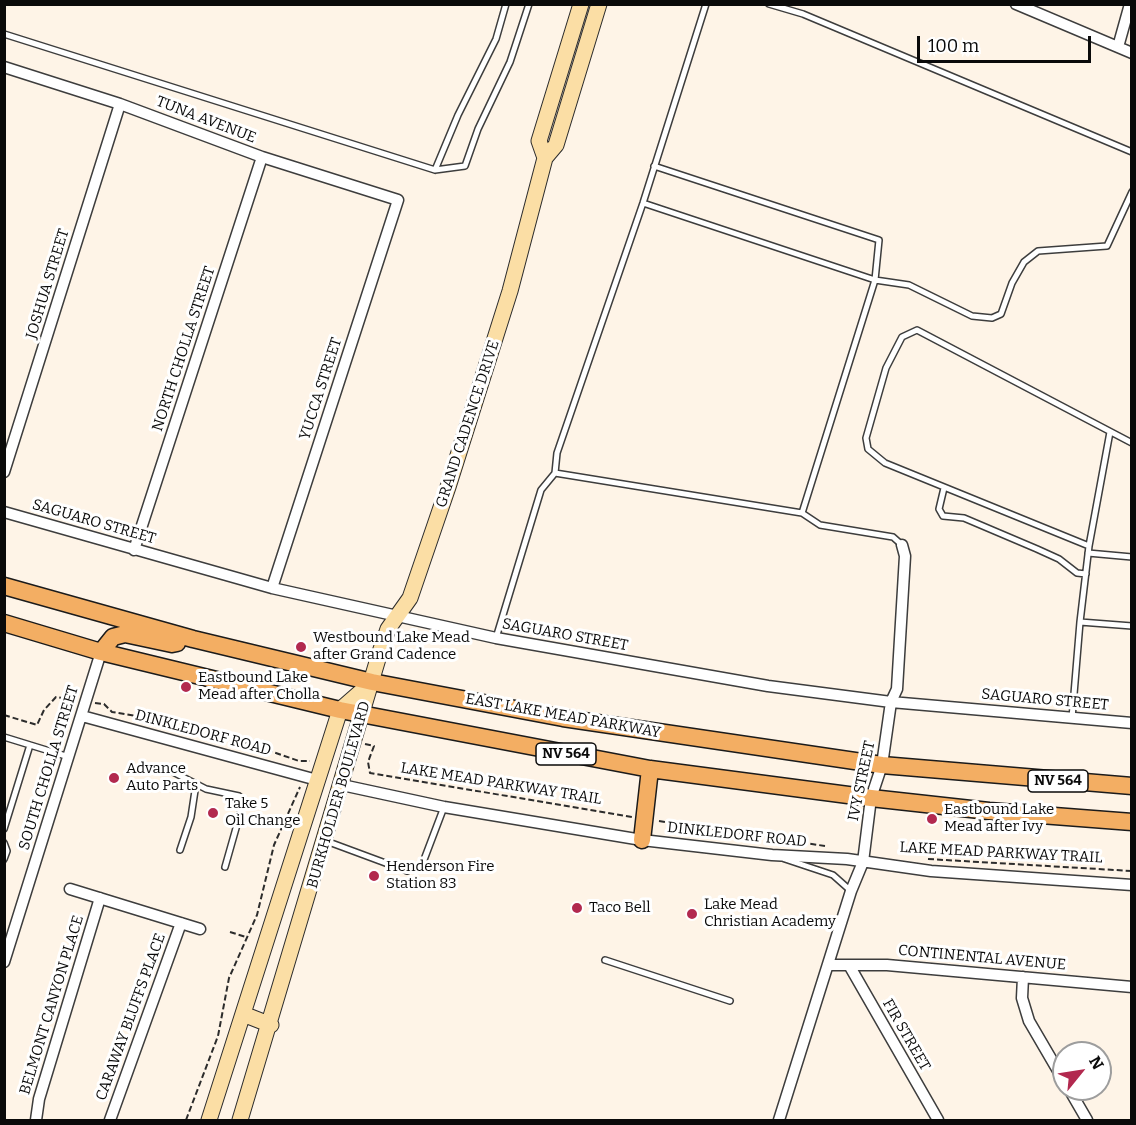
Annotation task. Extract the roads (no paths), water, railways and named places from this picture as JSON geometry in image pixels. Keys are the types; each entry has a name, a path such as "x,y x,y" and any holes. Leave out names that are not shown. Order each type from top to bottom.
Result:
{"main road":[{"name":"GRAND CADENCE DRIVE","path":"545,159 539,141 581,4"},
{"name":"GRAND CADENCE DRIVE","path":"372,682 388,629 410,598 448,487 510,291 545,159 556,145 599,4"},
{"name":"EAST LAKE MEAD PARKWAY","path":"4,586 193,639 372,682 563,718 882,765 1131,786"},
{"name":"NV 564","path":"4,623 101,652 340,710 650,769 871,798 1131,822"},
{"path":"101,652 113,637 125,634 172,644 193,639"},
{"name":"BURKHOLDER BOULEVARD","path":"210,1120 272,924 311,778 340,710 372,682"},
{"name":"BURKHOLDER BOULEVARD","path":"240,1120 326,842 372,682"},
{"path":"642,840 650,769"},
{"path":"1103,820 1131,810"},
{"path":"272,924 299,931"},
{"path":"243,1014 271,1024"}],"street":[{"path":"1017,4 1131,52"},
{"path":"1118,47 1131,4"},
{"name":"TUNA AVENUE","path":"4,67 120,104 262,157 398,200"},
{"name":"JOSHUA STREET","path":"4,472 120,104"},
{"name":"NORTH CHOLLA STREET","path":"134,550 262,157"},
{"name":"YUCCA STREET","path":"272,588 398,200"},
{"name":"SAGUARO STREET","path":"4,512 272,588 496,638 768,686 891,702 1131,723"},
{"name":"IVY STREET","path":"779,1120 830,964 851,891 863,862 871,798 882,765 891,702 897,689 905,556 902,544"},
{"name":"SOUTH CHOLLA STREET","path":"4,962 101,652"},
{"name":"DINKLEDORF ROAD","path":"82,716 311,778"},
{"name":"DINKLEDORF ROAD","path":"342,785 444,807 642,840 931,871 1131,885"},
{"path":"70,889 200,929"},
{"name":"BELMONT CANYON PLACE","path":"36,1120 39,1099 100,898"},
{"name":"CARAWAY BLUFFS PLACE","path":"111,1120 181,923"},
{"name":"CONTINENTAL AVENUE","path":"830,964 887,965 1131,987"},
{"name":"FIR STREET","path":"849,965 938,1120"},
{"path":"1023,977 1022,998 1029,1021 1052,1060"},
{"path":"1076,1101 1087,1120"}],"lane":[{"path":"435,170 458,115 496,39 506,4"},
{"path":"4,34 435,170 465,166 478,129 510,62 529,4"},
{"path":"496,638 541,490 555,473 557,453 643,203 706,4"},
{"path":"769,4 803,14 1131,152"},
{"path":"654,166 879,240 875,280 802,513"},
{"path":"643,203 875,280 909,285 972,316 992,318 1001,314 1012,284 1024,262 1038,251 1107,246 1131,192"},
{"path":"1089,546 878,459 866,444 885,368 902,337 912,331 922,332 1131,443"},
{"path":"1072,718 1088,553 1110,432"},
{"path":"555,473 802,513 820,525 893,537 902,544"},
{"path":"944,488 939,509 943,516 964,518 1059,559 1077,573 1086,574"},
{"path":"1088,553 1131,557"},
{"path":"1080,622 1131,626"},
{"path":"4,737 69,757"},
{"path":"4,829 30,745"},
{"path":"171,771 206,789 239,796 244,800 225,867"},
{"path":"180,850 191,817 196,784"},
{"path":"326,842 406,871 422,866 444,807"},
{"path":"4,843 7,851 4,860"},
{"path":"772,855 833,874 851,891"},
{"path":"605,960 730,1001"}],"place":[{"name":"Westbound Lake Mead after Grand Cadence","path":"301,647"},
{"name":"Eastbound Lake Mead after Cholla","path":"186,687"},
{"name":"Advance Auto Parts","path":"114,778"},
{"name":"Take 5 Oil Change","path":"213,813"},
{"name":"Eastbound Lake Mead after Ivy","path":"932,819"},
{"name":"Henderson Fire Station 83","path":"374,876"},
{"name":"Taco Bell","path":"577,908"},
{"name":"Lake Mead Christian Academy","path":"692,914"}]}
